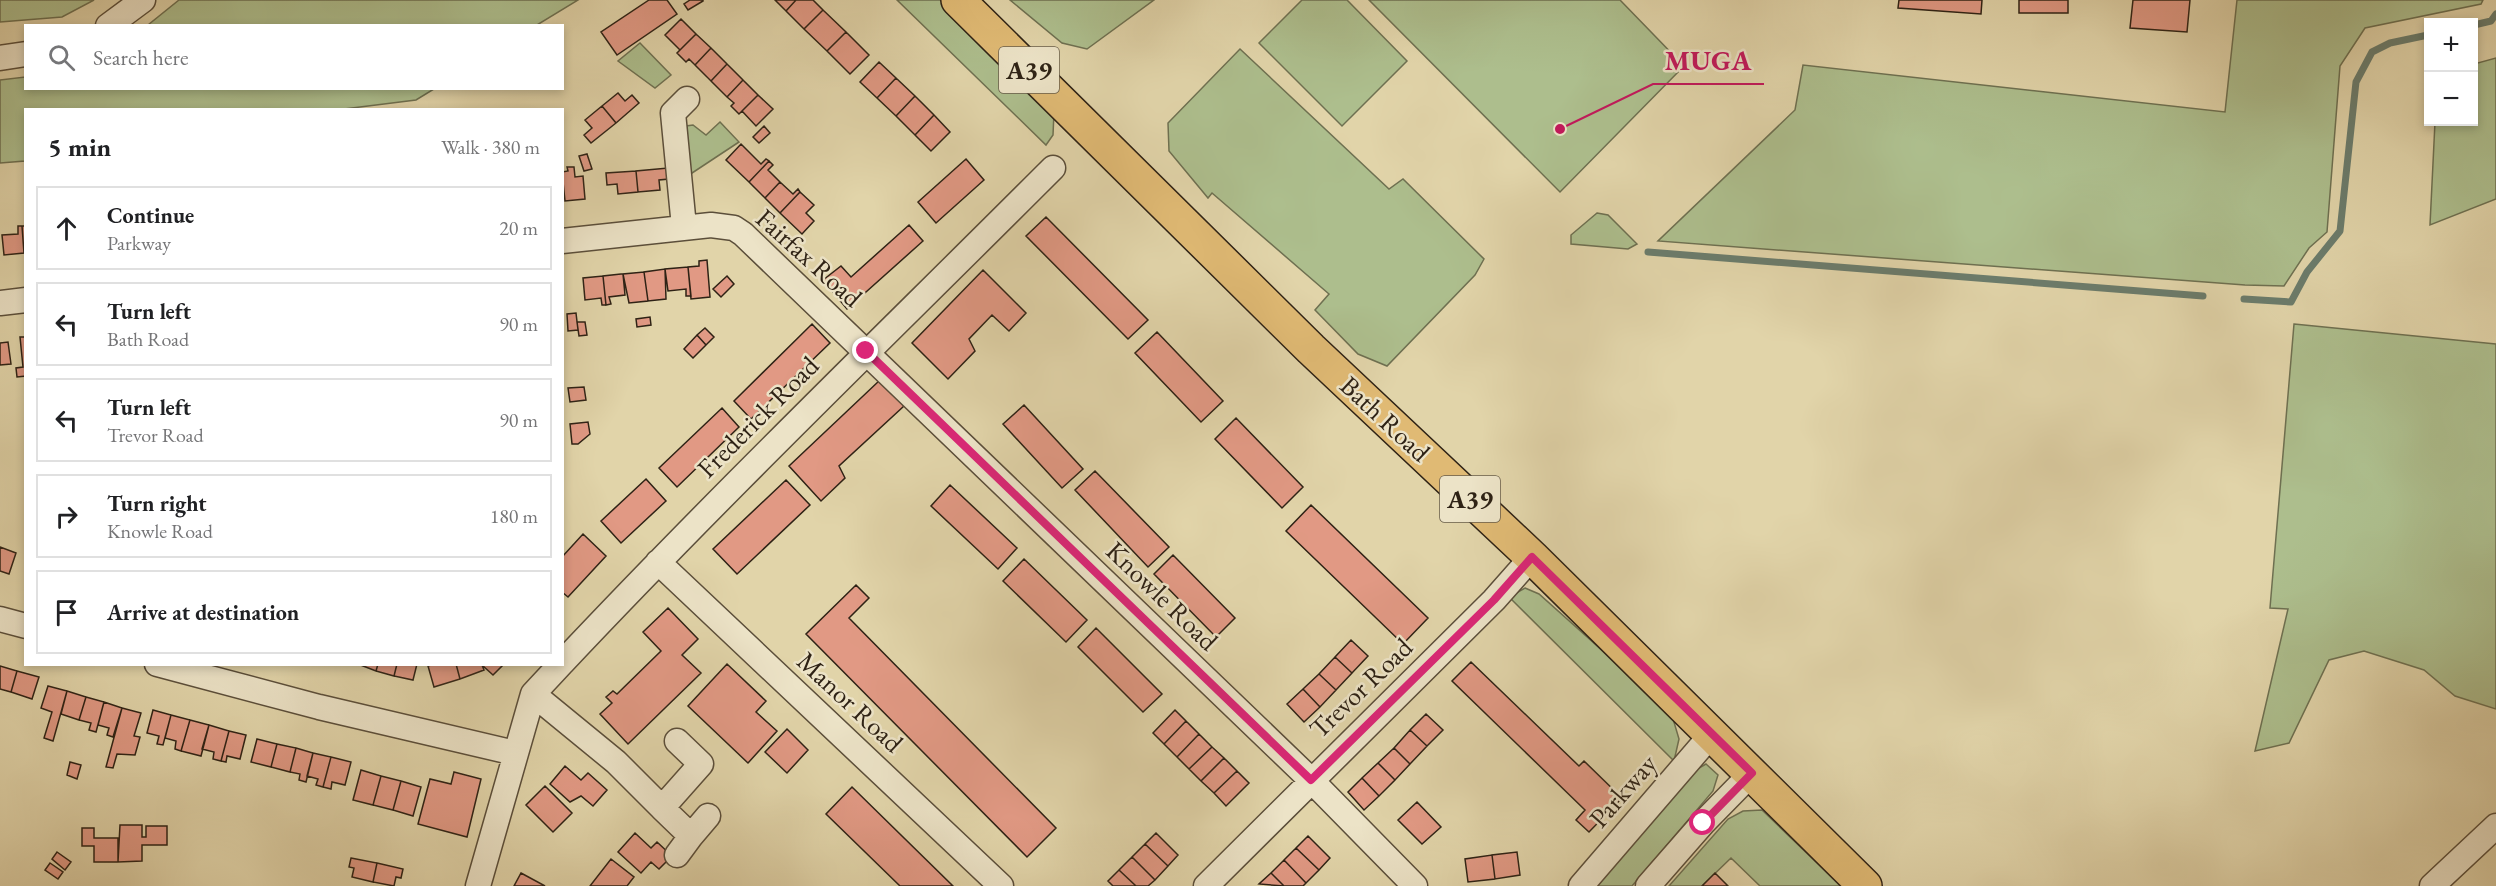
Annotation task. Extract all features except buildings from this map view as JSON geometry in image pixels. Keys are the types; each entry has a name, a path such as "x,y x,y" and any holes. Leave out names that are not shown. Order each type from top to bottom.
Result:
{"main road":[{"name":"Bath Road","path":"958,0 1311,349 1532,557 1865,886"}],"street":[{"path":"111,24 143,0"},
{"path":"0,58 24,54"},
{"path":"684,227 673,113 687,99"},
{"name":"Frederick Road","path":"564,662 658,562 866,351 1053,168"},
{"name":"Fairfax Road","path":"564,240 684,227 724,226 743,234 866,351"},
{"path":"0,303 24,300"},
{"name":"Knowle Road","path":"866,351 1311,780 1415,886"},
{"name":"Trevor Road","path":"1206,886 1494,600 1532,557"},
{"name":"Manor Road","path":"658,562 1001,886"},
{"path":"0,619 24,625"},
{"path":"165,666 319,707 515,753"},
{"name":"Frederick Road","path":"478,886 533,694 560,666"},
{"path":"533,694 616,762 662,808 684,845 708,816"},
{"name":"Parkway","path":"1581,886 1710,735"},
{"path":"662,808 701,764 677,741"},
{"path":"1648,886 1703,823 1752,773"},
{"path":"2432,886 2496,826"}],"green space":[{"path":"0,0 94,0 62,17 0,22"},
{"path":"179,0 578,0 539,24 149,24"},
{"path":"897,0 940,0 1054,112 1053,135 1046,145"},
{"path":"1010,0 1154,0 1087,49 1062,43"},
{"path":"1302,0 1347,0 1407,61 1342,126 1259,43"},
{"path":"1369,0 1620,0 1684,66 1560,192"},
{"path":"2237,0 2483,0 2481,4 2365,28 2340,66 2327,232 2309,248 2284,286 1658,241 1795,110 1803,65 2225,112"},
{"path":"640,43 671,75 655,88 618,61"},
{"path":"1240,49 1389,189 1403,179 1484,259 1475,275 1387,366 1358,354 1315,310 1329,294 1212,193 1208,198 1169,151 1168,123"},
{"path":"2496,58 2496,199 2430,225 2435,126 2478,126 2478,63"},
{"path":"24,77 24,90 432,90 416,100 352,108 24,108 24,161 0,163 0,80"},
{"path":"720,122 739,142 686,177 686,126 693,125 706,135"},
{"path":"1597,213 1608,215 1637,244 1628,249 1571,244 1571,235"},
{"path":"2294,324 2496,344 2496,709 2455,696 2424,670 2364,651 2329,660 2289,743 2255,751 2288,609 2270,608"},
{"path":"1525,588 1539,594 1671,712 1679,739 1674,761 1509,597"},
{"path":"1706,764 1718,775 1713,791 1632,886 1596,886 1692,772"},
{"path":"1762,810 1841,886 1760,886 1731,858 1702,886 1669,886 1728,819 1743,811"}],"waterway":[{"path":"2478,24 2491,21 2496,14"},
{"path":"2244,299 2291,302 2307,272 2340,231 2356,82 2372,52 2390,43 2424,36"},
{"path":"1648,252 2203,296"}],"place":[{"name":"MUGA","path":"1560,129"}],"route":[{"path":"866,351 1311,780 1494,600 1532,557 1710,735 1752,773 1703,823"}]}
